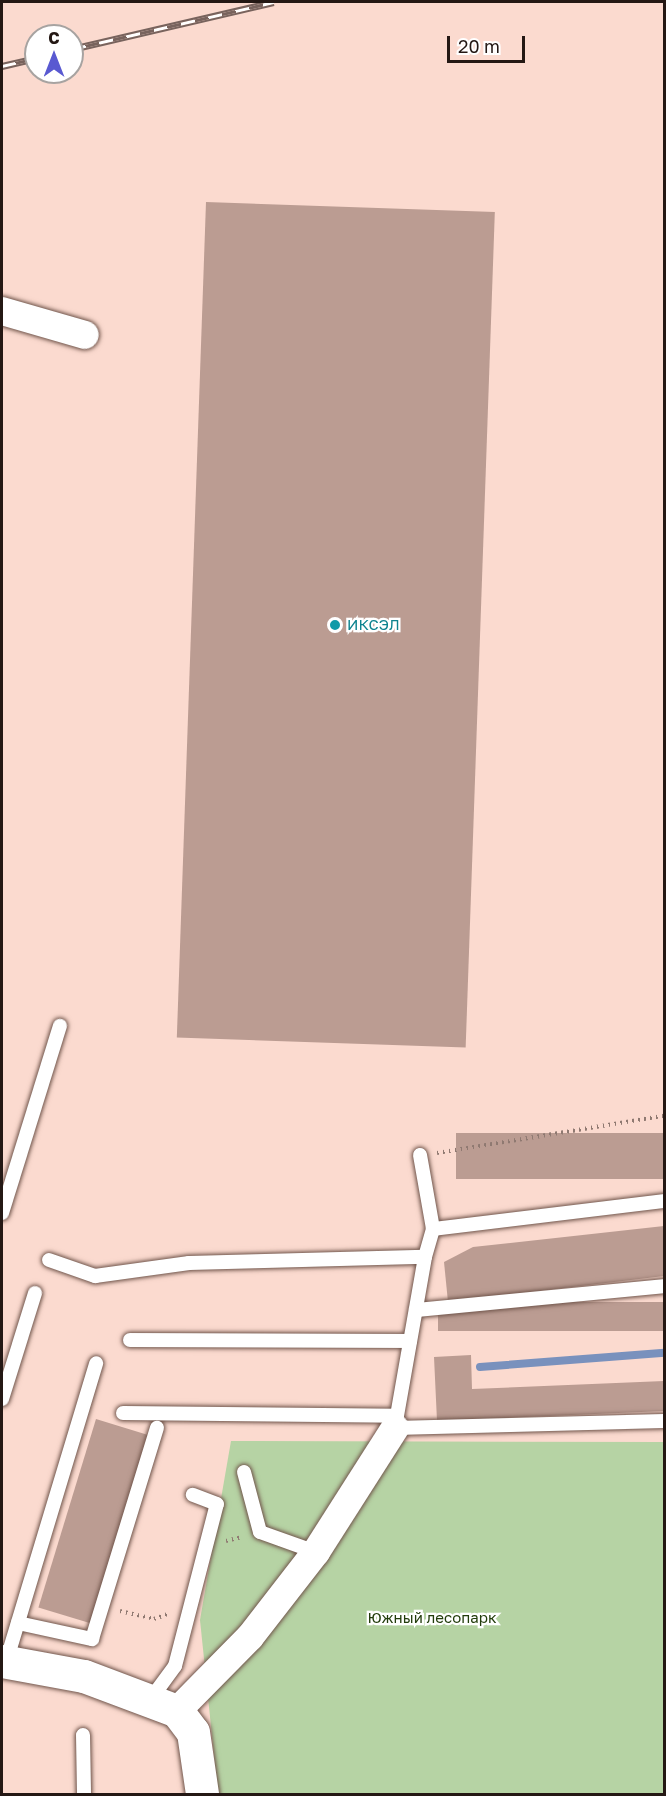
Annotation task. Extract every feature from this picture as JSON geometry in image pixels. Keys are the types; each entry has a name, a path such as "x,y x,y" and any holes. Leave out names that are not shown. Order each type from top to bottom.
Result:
{"street":[{"path":"2,311 85,335"},
{"path":"164,1706 250,1637 316,1552 396,1422"},
{"path":"4,1661 84,1676 164,1706 193,1732 202,1794"}],"lane":[{"path":"2,1213 60,1026"},
{"path":"396,1422 425,1257 433,1229 420,1155"},
{"path":"433,1229 664,1201"},
{"path":"49,1260 95,1276 189,1263 425,1257"},
{"path":"416,1310 664,1287"},
{"path":"2,1399 35,1293"},
{"path":"130,1340 410,1341"},
{"path":"4,1661 18,1623 96,1363"},
{"path":"123,1413 396,1422 664,1421"},
{"path":"18,1623 92,1639 157,1428"},
{"path":"244,1472 260,1532 316,1552"},
{"path":"164,1706 188,1606 218,1504 193,1495"},
{"path":"83,1735 84,1794"}],"path":[{"path":"420,1155 494,1147 664,1116"},
{"path":"207,1546 260,1532"},
{"path":"102,1607 154,1619 188,1606"}],"green space":[{"name":"Южный лесопарк","path":"231,1441 664,1442 664,1794 218,1794 200,1620"}],"building":[{"name":"ИКСЭЛ","path":"206,202 495,212 466,1048 177,1037"},
{"path":"456,1133 664,1133 664,1179 456,1179"},
{"path":"664,1226 664,1276 448,1302 444,1262 473,1247"},
{"path":"438,1302 664,1302 664,1331 438,1331"},
{"path":"471,1355 472,1389 664,1381 664,1411 437,1421 434,1357"},
{"path":"96,1419 151,1436 93,1624 38,1607"}],"waterway":[{"path":"480,1367 664,1353"}],"railway":[{"path":"84,46 274,2"},
{"path":"2,66 24,61"}],"place":[{"name":"ИКСЭЛ","path":"335,625"}]}
